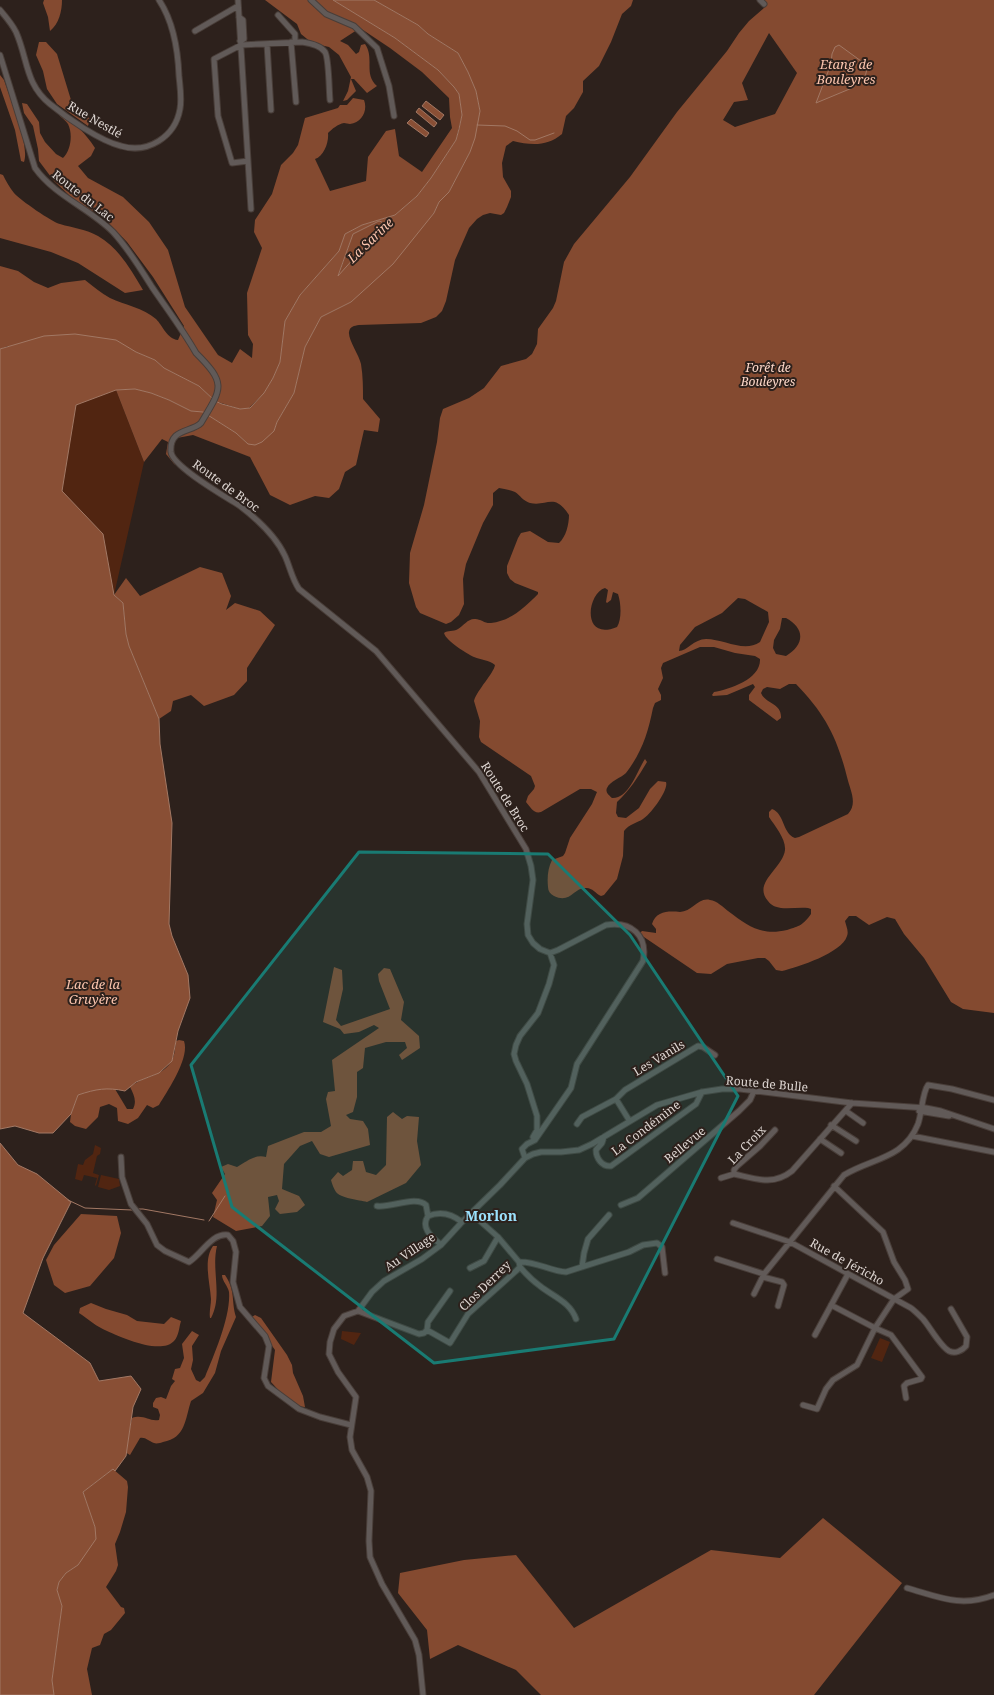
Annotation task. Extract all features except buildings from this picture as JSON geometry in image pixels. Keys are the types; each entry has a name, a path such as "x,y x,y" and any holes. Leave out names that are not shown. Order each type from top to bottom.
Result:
{"street":[{"name":"Rue Nestlé","path":"1,11 16,33 30,78 40,95 51,105 103,139 122,147 141,148 155,144 166,136 176,121 180,110 179,71 175,41 169,22 159,0"},
{"path":"311,0 326,14 354,26 377,48 389,86 394,116"},
{"path":"195,31 238,3 251,209"},
{"path":"278,15 294,32 293,42 296,102"},
{"path":"248,161 232,163 218,116 214,58 241,43 267,44 293,42 311,44 325,52 327,57 330,100"},
{"path":"267,44 271,110"},
{"name":"Route du Lac","path":"0,55 35,168 43,177 71,201 96,216 114,233 130,253 196,353 216,374 219,383 218,393 202,422"},
{"name":"Route de Broc","path":"202,422 198,426 185,430 176,435 171,448 174,459 186,470 245,510 273,536 283,552 292,578 299,590 376,651 479,772 526,849 533,880 527,924 528,935 533,943 540,949 550,953"},
{"path":"522,1149 527,1144 535,1140 571,1088 577,1064 643,961 644,953 641,938 635,930 626,925 606,925 550,953 554,965 547,991 538,1013 520,1036 515,1048 515,1058 527,1084 538,1124 536,1134 522,1145 522,1149 525,1158"},
{"name":"Les Vanils","path":"577,1124 582,1117 616,1099 625,1090 698,1046 703,1047 715,1055"},
{"path":"754,1294 763,1275 844,1175 855,1168 893,1154 912,1136 922,1110 926,1088 928,1085 952,1088 994,1100"},
{"name":"Route de Bulle","path":"525,1158 541,1152 579,1150 604,1137 629,1120 657,1105 702,1092 732,1088 852,1103 913,1108 954,1117 994,1129"},
{"name":"Bellevue","path":"621,1205 638,1198 722,1126 750,1100 754,1091"},
{"name":"La Condémine","path":"604,1137 602,1143 596,1150 596,1156 601,1163 607,1167 611,1166 696,1104 702,1092"},
{"path":"616,1099 629,1120"},
{"name":"La Croix","path":"721,1178 734,1174 754,1179 772,1181 785,1176 792,1171 852,1103"},
{"path":"846,1111 863,1122"},
{"path":"831,1125 856,1141"},
{"name":"La Croix","path":"734,1174 734,1170 737,1166 776,1130"},
{"path":"912,1136 994,1152"},
{"path":"820,1138 841,1153"},
{"path":"121,1157 122,1177 131,1204 147,1224 157,1245 165,1251 189,1262 214,1238 221,1234 228,1235 233,1241 236,1252 233,1282 240,1307 265,1336 269,1346 264,1378 268,1386 299,1409 320,1417 351,1425"},
{"name":"Au Village","path":"358,1311 372,1292 384,1281 422,1259 441,1245 525,1158"},
{"path":"834,1186 883,1232 894,1262 905,1280 908,1289 894,1299"},
{"path":"377,1206 384,1207 408,1201 421,1202 426,1205 428,1216 425,1223 426,1229 441,1245"},
{"path":"428,1216 437,1213 444,1214 462,1222"},
{"path":"471,1213 498,1237 519,1264 541,1287 555,1295 568,1306 574,1313 576,1319"},
{"path":"582,1267 588,1239 609,1215"},
{"name":"Rue de Jéricho","path":"733,1223 790,1242 911,1308 923,1319 944,1347 950,1351 957,1352 963,1350 966,1346 967,1337 952,1309"},
{"path":"470,1268 484,1261 498,1237"},
{"path":"519,1264 534,1264 555,1271 566,1272 629,1252 643,1245 657,1243 662,1247 665,1274"},
{"path":"717,1259 782,1282 784,1285 778,1306"},
{"name":"Clos Derrey","path":"450,1291 428,1322 427,1330 450,1343 468,1314 519,1264"},
{"path":"815,1335 848,1274"},
{"name":"Rue de Jéricho","path":"803,1405 817,1409 826,1388 833,1380 857,1364 875,1328 894,1299"},
{"path":"831,1305 891,1335 922,1377 921,1379 907,1383 904,1386 906,1398"},
{"path":"422,1695 419,1655 415,1640 382,1584 370,1557 369,1541 371,1491 366,1477 352,1450 350,1437 356,1397 338,1372 329,1354 330,1342 334,1329 344,1316 358,1311 420,1334 424,1334 427,1330"},
{"path":"907,1588 953,1601 963,1602 994,1595"}],"highlighted area":[{"path":"359,852 548,854 630,935 738,1096 614,1339 434,1363 232,1207 191,1065"}],"shaded area":[{"path":"116,390 144,462 114,595 103,534 62,491 76,405"},
{"path":"95,1145 101,1148 100,1154 97,1156 93,1173 99,1175 96,1186 97,1178 84,1175 82,1181 75,1179 78,1164 83,1165 85,1160 93,1154"},
{"path":"101,1175 119,1179 120,1186 109,1190 98,1187"},
{"path":"342,1331 361,1333 354,1345 341,1339"},
{"path":"880,1338 890,1342 882,1362 871,1358"}],"green space":[{"path":"44,0 62,0 56,25 50,31 48,17 43,3"},
{"path":"265,0 333,0 395,38 438,70 454,87 459,94 462,115 456,140 431,178 417,196 395,215 362,225 345,234 339,251 300,295 285,321 280,362 264,393 249,408 240,409 215,401 199,386 164,368 155,360 136,352 8,346 0,349 0,266 18,271 34,282 48,288 61,283 85,280 110,298 140,309 151,315 156,319 168,335 174,339 178,340 184,326 153,277 127,242 102,216 82,206 71,197 54,181 39,161 33,126 24,113 22,103 27,104 39,122 40,133 45,142 56,154 63,158 68,151 71,137 68,124 59,115 75,125 88,138 95,148 91,156 78,166 88,178 123,197 149,222 168,250 185,307 218,355 232,363 240,349 252,358 253,344 248,335 247,293 262,248 254,232 255,220 272,194 281,165 293,153 298,145 305,118 338,108 340,105 347,105 353,98 364,100 365,108 361,119 350,124 344,123 331,130 328,133 327,144 323,152 315,159 330,191 366,181 368,157 386,131 395,129 399,156 422,172 452,128 449,98 422,72 360,28 340,41 348,45 356,54 359,52 361,45 365,44 368,49 371,76 377,86 367,93 354,79 351,79 356,91 347,100 343,101 348,91 351,77 339,55 329,47 312,43 301,34 297,24"},
{"path":"374,0 633,0 631,6 622,14 611,42 599,66 583,81 583,92 574,108 566,116 562,134 544,143 532,144 513,141 506,146 502,163 503,177 511,191 511,197 504,213 501,215 490,213 483,215 469,228 455,260 446,301 442,311 436,317 421,323 359,325 350,329 350,339 361,364 363,377 363,399 380,419 378,432 364,430 356,465 345,472 339,489 329,498 315,496 290,505 270,495 250,457 193,435 177,438 172,444 170,452 175,465 166,454 168,442 162,439 144,462 116,390 135,389 151,393 191,411 203,412 236,433 248,444 274,431 277,422 294,393 305,347 321,317 351,302 434,213 439,202 449,192 470,152 480,111 476,91 458,53 428,34 418,25"},
{"name":"Forêt de Bouleyres","path":"761,0 994,0 994,1013 963,1009 951,1002 924,958 904,934 895,919 887,917 869,925 856,916 849,916 845,921 848,934 837,948 819,958 782,971 776,970 765,958 758,958 727,964 711,974 697,973 641,935 640,933 642,931 656,933 656,929 652,924 656,916 659,914 688,910 698,902 706,900 717,903 749,925 762,931 778,932 787,930 806,921 811,914 811,909 808,908 779,908 772,905 764,894 766,882 783,857 785,850 784,841 769,817 769,812 772,809 776,811 782,819 785,828 791,836 795,838 848,814 851,810 853,801 852,796 839,750 829,727 815,706 796,684 789,684 780,689 767,687 763,689 761,693 763,697 776,706 781,713 781,718 777,721 749,700 749,695 755,687 753,684 727,695 712,695 714,692 736,686 750,677 759,666 760,659 755,656 735,653 714,647 700,647 663,663 661,668 663,678 658,689 661,695 661,700 655,703 649,726 640,750 626,773 611,783 607,788 607,791 612,798 623,794 632,783 645,759 647,762 637,778 626,793 617,802 616,813 618,817 626,818 639,808 650,789 658,781 666,782 665,791 646,817 628,827 624,831 623,856 617,879 604,895 601,896 592,889 587,888 578,890 564,898 559,898 551,894 548,890 548,873 552,860 563,856 565,853 570,838 592,804 597,792 591,789 580,789 541,812 536,812 531,808 526,802 535,786 531,776 481,742 479,737 480,721 474,701 495,665 488,661 474,657 462,650 448,640 444,633 458,629 472,619 478,619 487,623 498,622 517,613 528,604 538,594 538,592 515,583 510,579 507,573 507,566 518,538 521,533 530,531 548,542 559,543 567,530 569,515 564,508 555,502 536,504 530,503 525,501 515,492 499,488 493,493 493,505 483,523 466,564 463,579 464,604 459,615 451,622 446,624 420,613 416,607 409,583 410,553 424,505 443,409 469,398 484,388 501,366 526,359 532,354 537,344 538,329 553,308 556,301 564,262 574,244 630,177 677,112 727,51 739,33 749,21 765,7","holes":["769,33 797,73 775,114 735,127 723,120 734,102 748,100 742,83","605,588 608,590 607,603 611,600 613,592 618,594 620,602 620,620 617,627 605,630 597,628 593,623 591,606 594,598","738,598 745,599 768,612 769,622 760,642 754,645 741,646 706,639 698,641 679,651 680,645 695,627 722,613","782,618 786,618 792,622 800,632 799,642 792,652 786,656 776,654 773,648 774,640 780,629"]},
{"path":"39,42 46,42 57,54 71,100 90,119 88,126 57,104 47,89 43,71 36,55"},
{"path":"0,75 4,80 15,109 22,133 25,154 24,162 21,161 15,130 0,87"},
{"path":"0,174 3,175 17,196 44,215 60,224 84,230 105,241 124,260 143,290 125,293 78,263 51,252 0,238"},
{"path":"379,221 382,222 381,228 338,277 353,234"},
{"path":"200,567 222,573 231,596 226,610 235,603 260,611 275,625 247,668 247,681 234,695 204,706 191,695 173,701 171,711 159,719 129,646 126,634 123,603 114,595 126,578 140,596"},
{"path":"334,967 342,970 343,989 336,1020 341,1026 390,1009 379,981 378,974 384,968 390,969 404,1002 401,1020 419,1036 420,1048 402,1060 399,1055 407,1048 405,1042 386,1042 365,1048 363,1068 357,1072 357,1097 353,1112 346,1115 350,1119 363,1121 368,1129 370,1145 329,1157 320,1154 312,1141 300,1146 284,1164 282,1189 299,1196 305,1205 297,1212 280,1214 275,1209 279,1201 277,1195 268,1197 270,1216 262,1226 236,1231 213,1217 217,1200 212,1193 225,1174 221,1167 228,1164 237,1167 255,1157 266,1157 268,1146 304,1132 321,1132 331,1126 326,1099 328,1092 335,1091 332,1060 379,1028 374,1025 359,1032 344,1034 340,1029 323,1022"},
{"path":"176,1041 184,1041 184,1056 177,1074 159,1105 153,1108 147,1105 138,1118 128,1124 118,1121 117,1108 109,1104 100,1107 98,1117 86,1129 75,1126 70,1122 71,1114 78,1095 98,1088 115,1089 127,1109 133,1109 135,1101 130,1087 135,1083 164,1070 174,1056"},
{"path":"393,1112 402,1119 407,1116 419,1117 417,1141 421,1165 406,1183 367,1202 338,1194 331,1180 338,1172 343,1176 352,1170 353,1161 363,1161 366,1172 376,1175 386,1165 387,1117"},
{"path":"81,1214 117,1216 121,1233 114,1258 90,1286 65,1293 54,1285 46,1260 54,1245"},
{"path":"213,1246 217,1246 215,1264 217,1292 214,1310 210,1318 211,1299 208,1258"},
{"path":"222,1275 225,1275 231,1286 236,1317 221,1351 215,1373 203,1393 191,1401 186,1421 176,1436 171,1440 161,1443 154,1443 144,1438 140,1438 130,1455 125,1452 132,1418 143,1417 152,1420 159,1420 160,1415 158,1409 153,1407 153,1403 156,1398 161,1397 166,1399 171,1386 175,1381 172,1379 175,1369 180,1368 184,1358 182,1344 192,1331 199,1335 192,1346 193,1360 191,1369 196,1380 200,1382 205,1377 225,1324 229,1302 229,1292"},
{"path":"91,1303 127,1315 137,1321 164,1324 171,1317 181,1321 178,1334 176,1339 168,1345 151,1346 131,1341 103,1329 79,1313 80,1308"},
{"path":"255,1315 261,1318 287,1355 303,1396 305,1407 294,1404 271,1382 275,1350 252,1317"},
{"path":"113,1469 127,1481 128,1487 126,1512 115,1544 118,1565 106,1587 121,1607 124,1608 125,1613 111,1630 104,1634 100,1645 92,1648 87,1669 92,1695 54,1695 52,1680 62,1606 57,1591 59,1582 66,1573 78,1565 95,1527 83,1492"},
{"path":"823,1518 902,1583 814,1695 541,1695 516,1670 458,1645 430,1659 427,1630 398,1593 400,1573 464,1560 516,1555 574,1628 711,1550 780,1558"}],"water":[{"name":"Lac de la Gruyère","path":"333,0 374,0 418,25 428,34 458,53 476,91 480,111 475,138 470,152 449,192 439,202 434,213 393,264 351,302 321,317 305,347 294,393 277,422 274,431 262,442 255,445 248,444 236,433 203,412 191,411 169,400 135,389 116,390 76,405 62,491 103,534 114,595 123,603 126,634 129,646 159,719 160,744 172,823 169,924 172,936 188,975 190,998 178,1031 172,1061 159,1073 136,1082 125,1091 102,1089 78,1095 71,1114 53,1133 39,1133 15,1126 0,1129 0,349 44,336 75,334 116,340 136,352 155,360 164,368 199,386 215,401 240,409 250,408 264,393 280,362 285,321 300,295 339,251 345,234 362,225 395,215 417,196 431,178 456,140 462,115 459,94 438,70 395,38","holes":["379,221 382,222 381,228 338,276 353,234"]},
{"name":"Etang de Bouleyres","path":"839,45 861,61 867,69 865,77 852,88 816,103 831,64 832,54 835,47"},
{"path":"426,101 444,115 440,120 422,106"},
{"path":"419,108 437,123 434,127 416,112"},
{"path":"411,119 429,133 426,137 407,123"},
{"path":"0,1143 18,1165 37,1174 71,1202 43,1258 23,1313 90,1363 99,1381 131,1376 141,1389 133,1407 126,1456 115,1471 113,1469 83,1492 95,1527 96,1539 78,1565 66,1573 59,1582 57,1590 62,1606 52,1680 54,1695 0,1695"}],"waterway":[{"path":"477,125 505,126 517,131 530,140 535,140 554,133"},
{"path":"209,1221 225,1196"},
{"path":"68,1200 85,1208 132,1210"},
{"path":"139,1209 204,1220"}],"district":[{"name":"Morlon","path":"491,1216"}],"water label":[{"name":"La Sarine","path":"370,240"}]}
